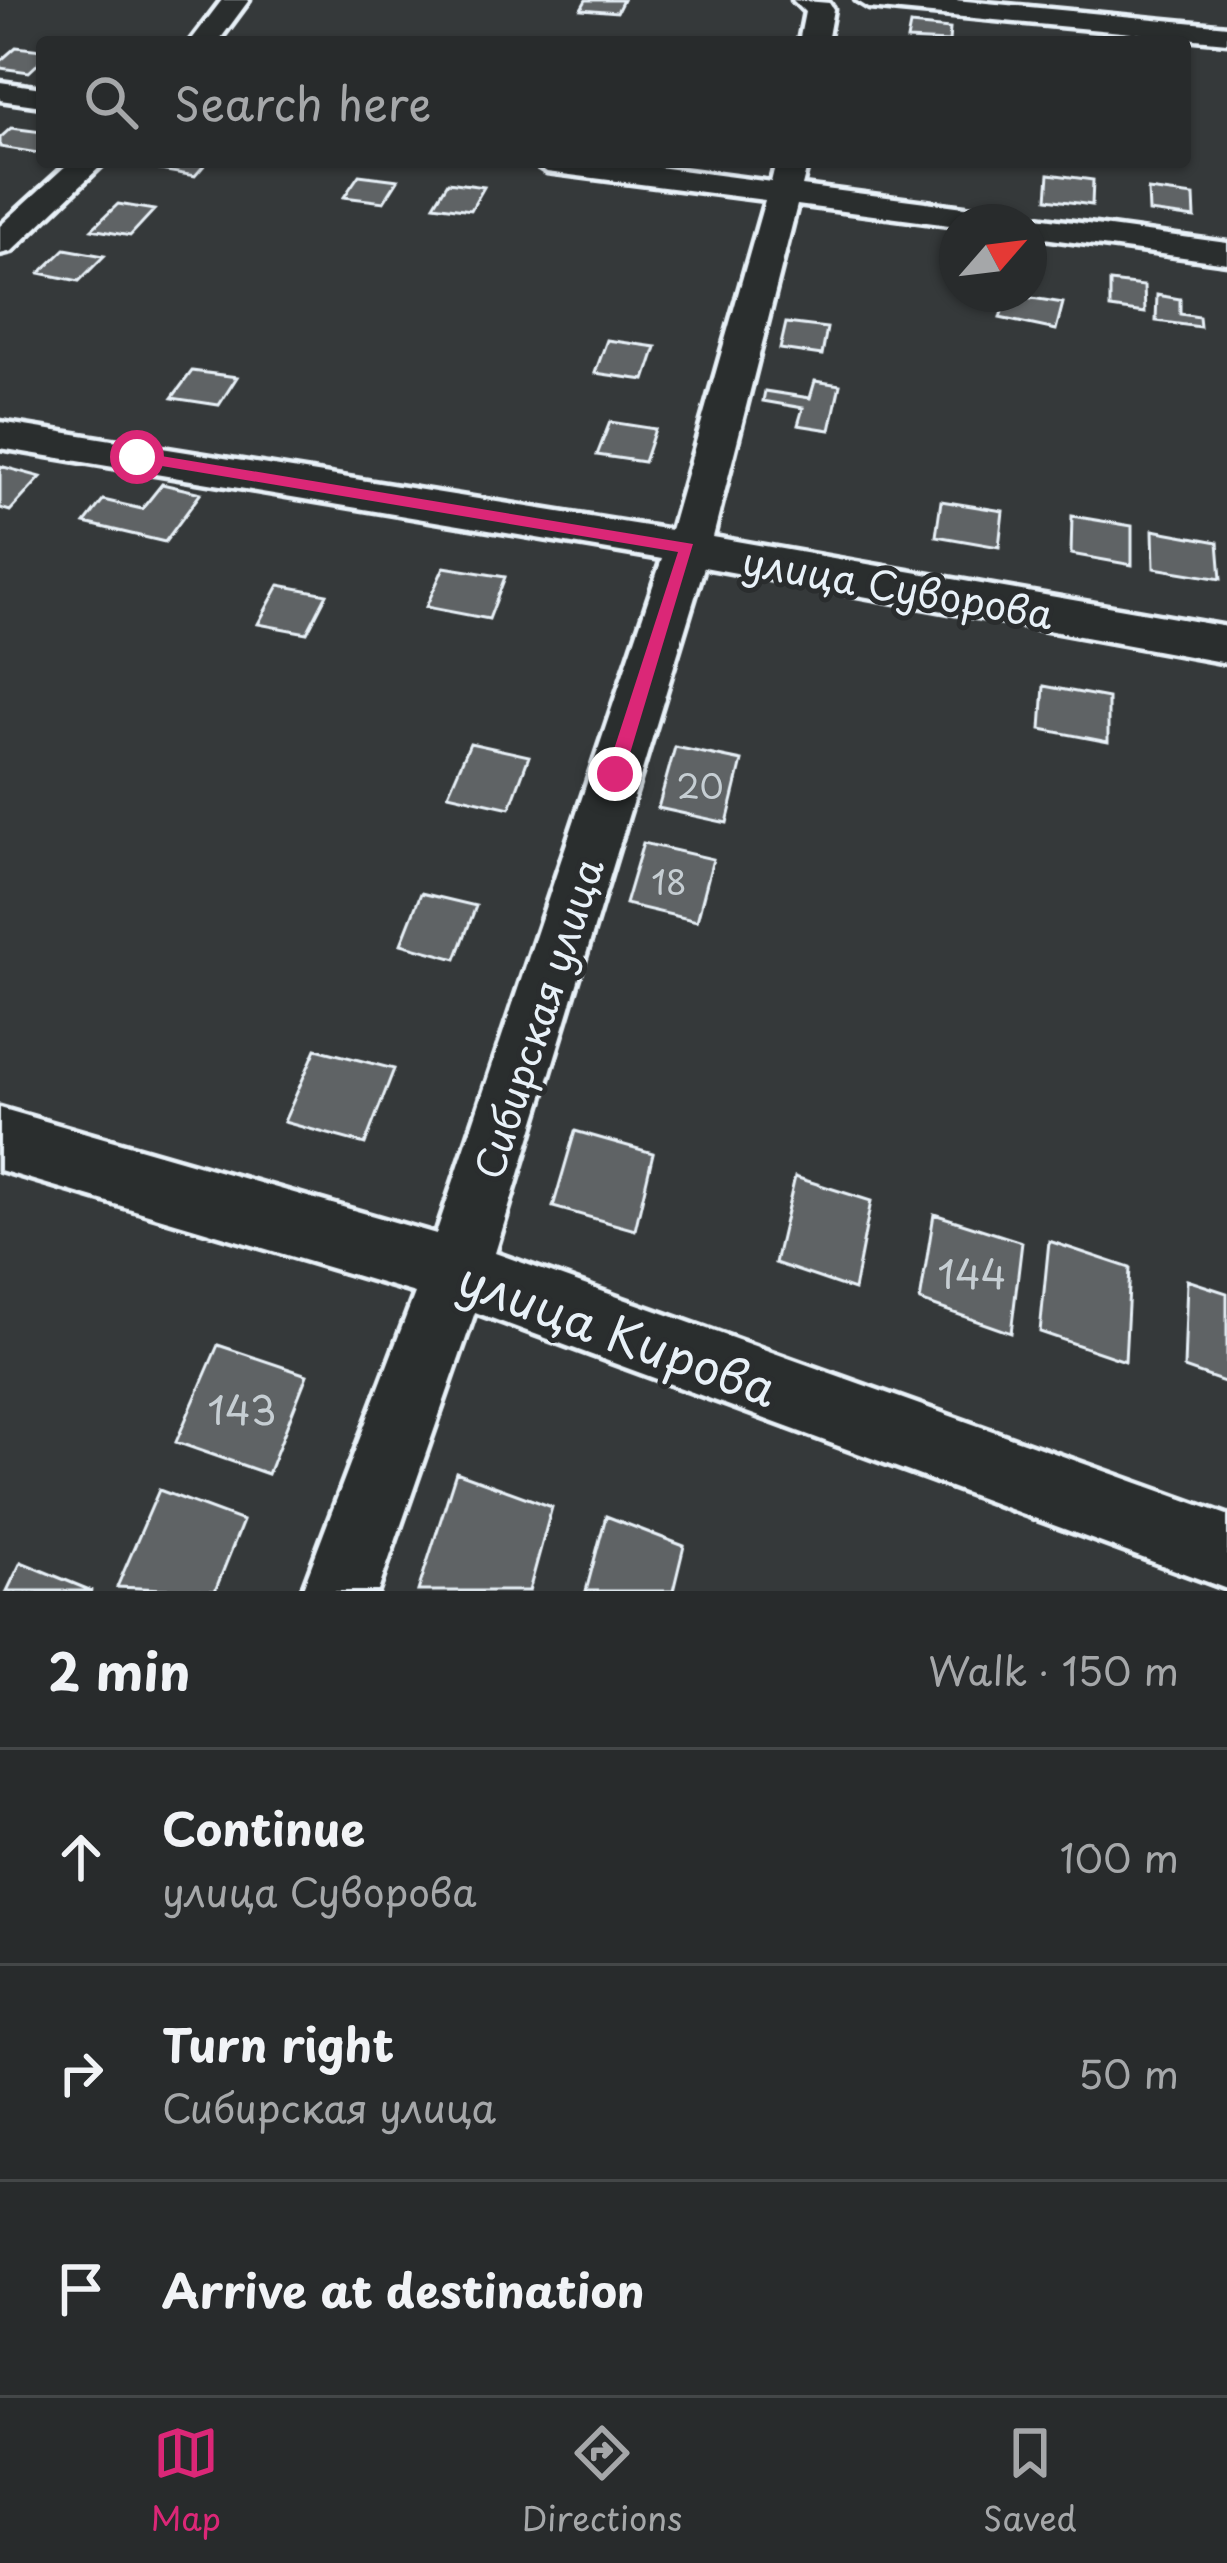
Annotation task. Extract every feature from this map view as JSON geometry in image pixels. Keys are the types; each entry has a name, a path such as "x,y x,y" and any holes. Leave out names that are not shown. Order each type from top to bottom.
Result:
{"street":[{"path":"209,36 236,0"},
{"path":"806,0 819,8 814,36"},
{"path":"869,0 1227,34"},
{"path":"0,92 36,96"},
{"path":"0,244 82,168"},
{"path":"644,168 790,177 939,208"},
{"name":"Сибирская улица","path":"340,1591 456,1272 688,548 790,177"},
{"path":"1047,228 1227,253"},
{"name":"улица Суворова","path":"0,435 688,548 1227,646"},
{"name":"улица Кирова","path":"0,1139 456,1272 1227,1552"}],"building":[{"path":"586,0 623,0 617,12 581,9"},
{"path":"910,25 950,29 949,36 908,36"},
{"path":"16,47 36,49 36,66 29,72 0,68 0,61"},
{"path":"11,128 36,131 36,153 0,147 0,138"},
{"path":"155,168 202,168 195,176"},
{"path":"1049,174 1093,180 1092,205 1047,199"},
{"path":"359,175 398,180 384,202 344,197"},
{"path":"448,182 484,187 471,210 434,205"},
{"path":"1148,190 1194,196 1195,218 1149,212"},
{"path":"118,204 154,210 130,236 92,229"},
{"path":"65,249 104,256 79,281 40,273"},
{"path":"1110,282 1144,286 1145,313 1110,308"},
{"path":"1157,295 1180,299 1180,314 1199,317 1200,327 1156,321"},
{"path":"1047,300 1063,303 1056,330 1000,318 1002,312 1047,312"},
{"path":"786,323 827,328 822,355 780,349"},
{"path":"607,340 656,347 645,380 595,373"},
{"path":"192,371 237,377 219,405 172,398"},
{"path":"815,381 840,385 830,430 798,425 803,408 763,401 765,391 810,398"},
{"path":"610,422 655,429 644,462 597,455"},
{"path":"0,466 41,477 10,511 0,508"},
{"path":"162,484 201,493 165,542 85,523 103,500 142,509"},
{"path":"941,501 1003,511 999,547 936,536"},
{"path":"1072,516 1132,526 1132,565 1071,554"},
{"path":"1153,530 1218,542 1221,579 1154,568"},
{"path":"444,567 505,577 489,619 426,607"},
{"path":"279,585 327,594 307,633 258,624"},
{"path":"1044,686 1108,698 1108,742 1041,729"},
{"path":"470,743 529,756 510,808 448,794"},
{"path":"675,747 742,761 727,823 658,808"},
{"path":"643,843 713,859 697,921 625,904"},
{"path":"421,893 476,906 456,959 401,944"},
{"path":"316,1049 394,1069 365,1144 284,1122"},
{"path":"575,1131 653,1153 635,1230 553,1207"},
{"path":"795,1177 871,1201 854,1290 775,1263"},
{"path":"934,1214 1022,1242 1011,1333 920,1301"},
{"path":"1049,1241 1130,1268 1125,1361 1040,1332"},
{"path":"1187,1280 1227,1293 1227,1383 1184,1368"},
{"path":"218,1345 307,1375 268,1474 176,1442"},
{"path":"456,1472 552,1507 529,1591 418,1591"},
{"path":"159,1490 243,1521 215,1591 117,1587"},
{"path":"606,1516 684,1546 673,1591 586,1591"},
{"path":"21,1562 92,1591 7,1591"}],"route":[{"path":"137,457 688,548 615,774"}]}
